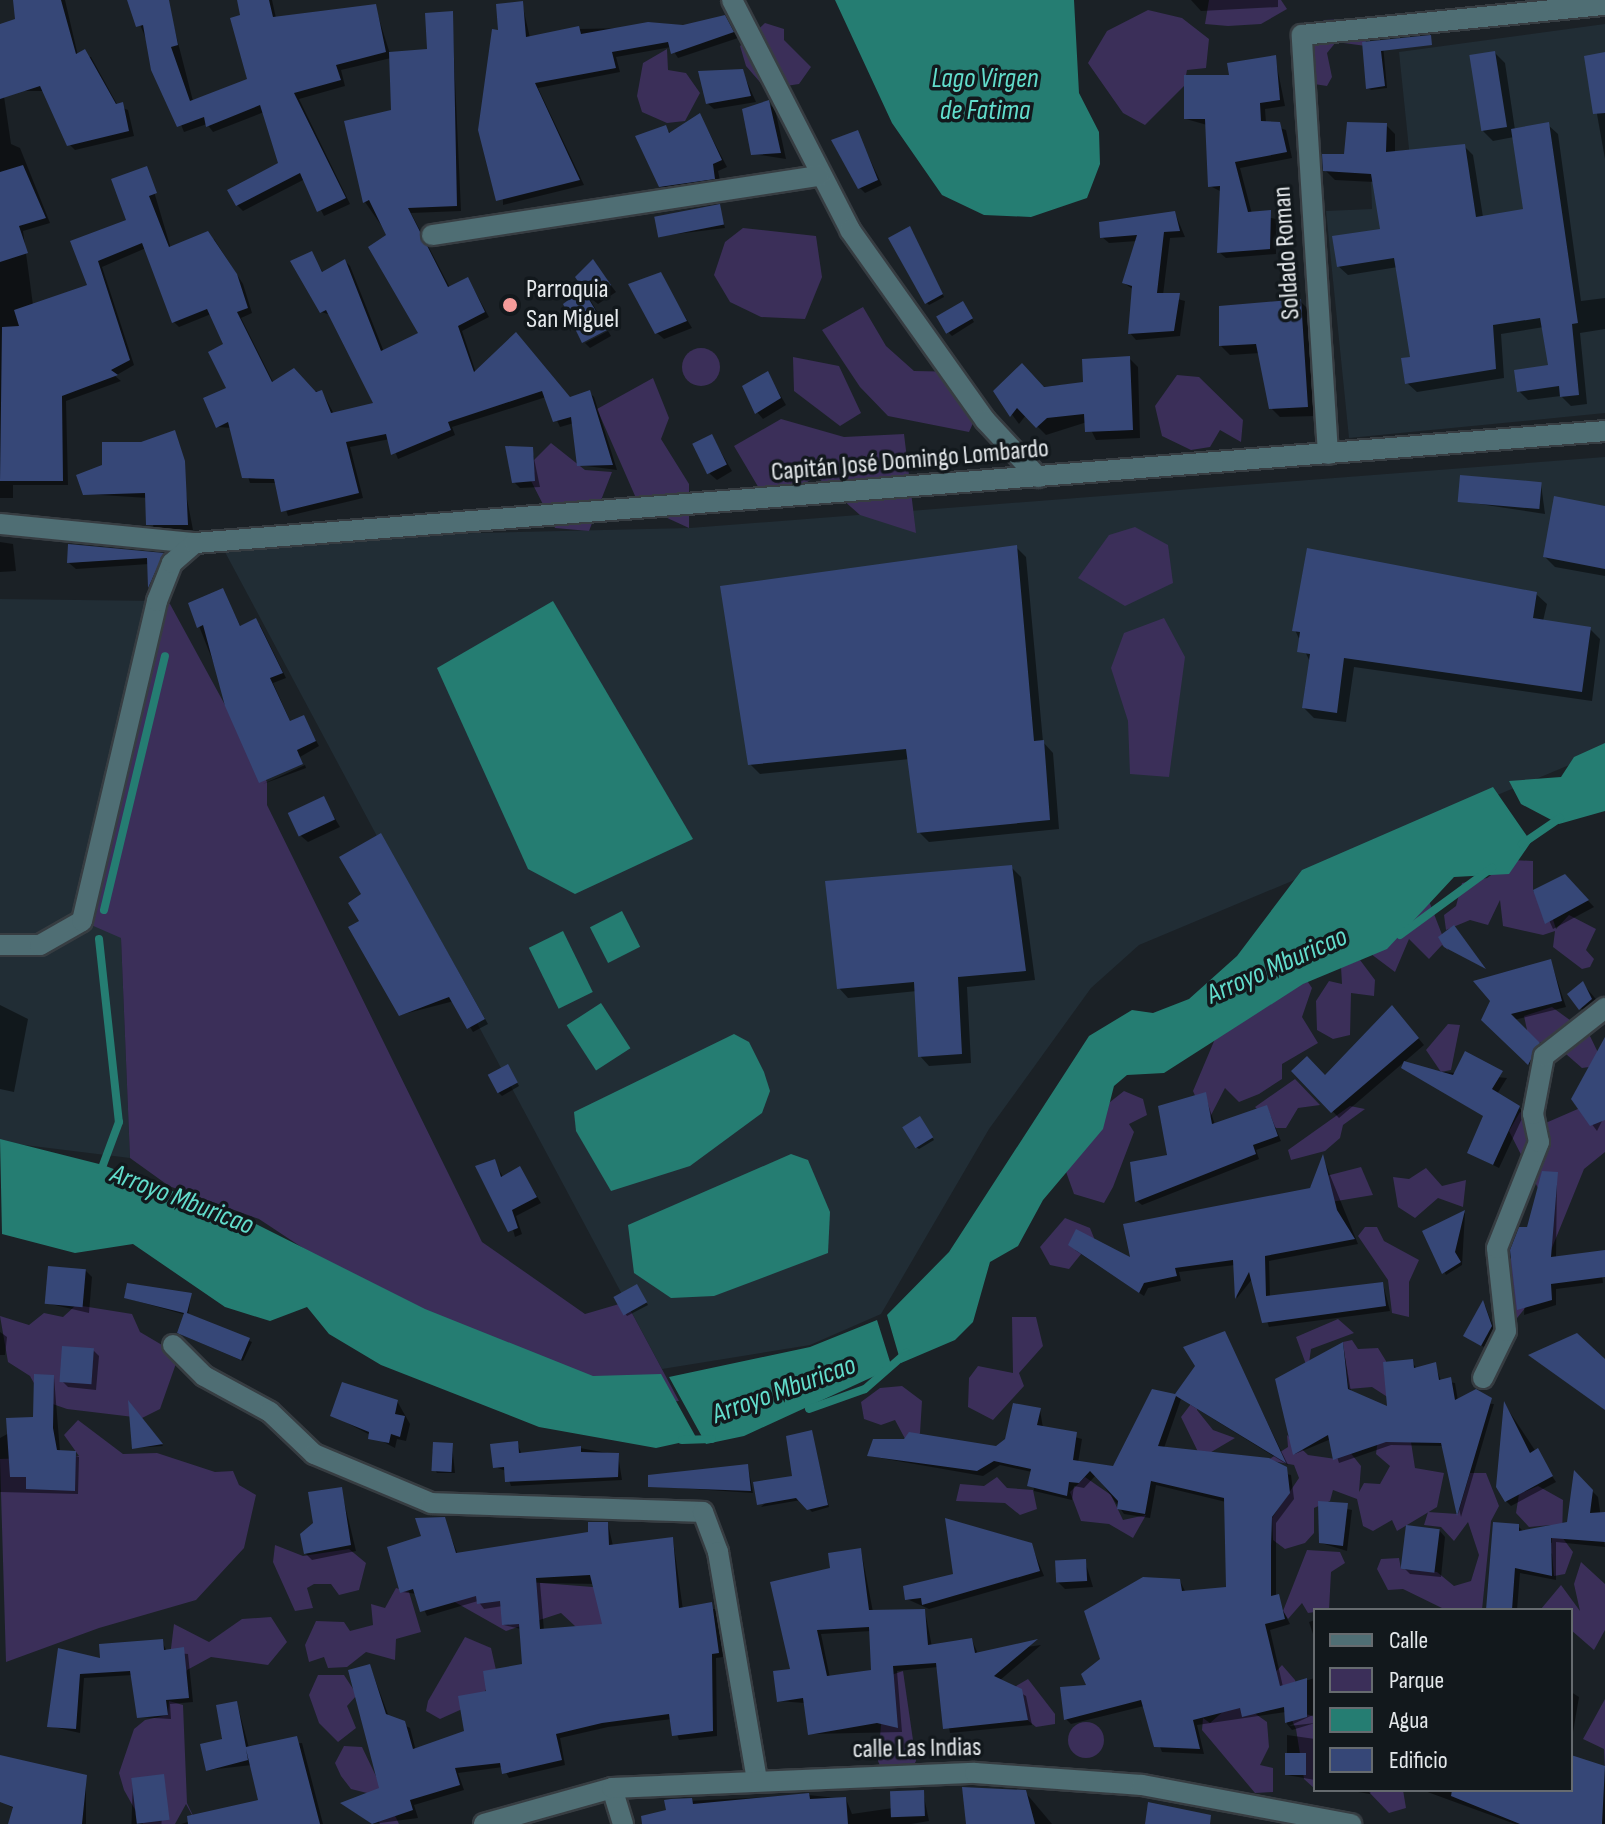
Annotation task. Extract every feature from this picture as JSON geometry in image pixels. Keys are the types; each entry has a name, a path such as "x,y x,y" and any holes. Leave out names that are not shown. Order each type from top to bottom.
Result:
{"street":[{"path":"732,0 819,176 933,350 1038,477"},
{"name":"Soldado Roman","path":"1328,454 1298,48 1309,32 1605,5"},
{"path":"432,235 819,176"},
{"name":"Capitán José Domingo Lombardo","path":"0,524 195,543 1605,431"},
{"path":"0,945 40,945 82,921 157,601 172,563 195,543"},
{"path":"1483,1378 1506,1331 1497,1248 1539,1142 1533,1114 1544,1056 1605,1008"},
{"path":"173,1345 204,1376 270,1412 314,1454 431,1503 703,1512 718,1552 757,1779"},
{"name":"calle Las Indias","path":"484,1824 612,1788 757,1779 1021,1776 1142,1785 1351,1824"},
{"path":"612,1788 623,1824"}],"shaded area":[{"path":"1605,24 1605,413 1349,438 1326,211 1372,209 1371,181 1412,178 1399,52"},
{"path":"1605,457 1605,750 1139,945 1091,988 989,1129 881,1314 810,1345 662,1369 218,539 690,528"},
{"path":"0,599 157,601 121,938 130,1158 0,1142"}],"green space":[{"path":"1209,0 1281,0 1287,9 1261,24 1205,24"},
{"path":"1148,10 1182,18 1209,39 1206,68 1187,70 1184,86 1145,125 1123,113 1088,63 1107,31"},
{"path":"1346,19 1365,24 1366,46 1336,42 1327,53 1332,77 1327,86 1314,84 1309,32 1324,20"},
{"path":"765,23 784,29 784,40 811,67 799,84 766,89 746,66 740,46"},
{"path":"667,49 668,70 686,73 700,93 685,121 667,123 642,112 637,96 643,63"},
{"path":"743,228 816,236 822,277 805,319 761,317 730,302 714,275 725,242"},
{"path":"863,307 886,346 914,371 965,372 983,401 969,432 888,416 860,387 822,330"},
{"path":"701,348 714,354 720,367 714,380 701,386 688,380 682,367 688,354"},
{"path":"793,357 839,366 861,413 840,426 794,391"},
{"path":"1177,375 1199,377 1243,420 1241,442 1220,430 1210,447 1191,450 1162,436 1155,406"},
{"path":"653,378 669,418 661,439 689,484 689,528 639,505 597,409"},
{"path":"781,419 844,437 904,434 916,533 860,515 816,476 770,507 734,446"},
{"path":"551,443 585,470 612,472 589,531 555,528 525,469"},
{"path":"1135,527 1168,545 1173,583 1125,606 1078,578 1109,535"},
{"path":"157,601 170,604 267,782 267,805 482,1242 585,1314 626,1302 679,1401 643,1404 362,1287 259,1219 169,1186 130,1158 121,938 82,921"},
{"path":"1164,618 1185,657 1169,777 1130,774 1128,721 1111,668 1124,633"},
{"path":"1512,860 1533,861 1533,891 1548,904 1556,929 1569,915 1596,929 1586,950 1594,959 1590,967 1582,969 1553,947 1555,931 1543,935 1503,926 1500,900 1488,925 1470,920 1446,930 1444,915 1456,906 1462,883 1487,878"},
{"path":"1429,901 1448,950 1442,945 1429,959 1409,939 1395,972 1359,945"},
{"path":"1360,960 1375,980 1374,996 1351,993 1350,1035 1333,1039 1317,1030 1316,1001 1329,981 1342,984 1341,967"},
{"path":"1300,970 1312,988 1302,1017 1318,1043 1282,1064 1282,1079 1259,1094 1239,1102 1225,1088 1207,1123 1193,1091 1220,1027"},
{"path":"1552,1007 1589,1034 1604,1065 1582,1068 1551,1041 1530,1044 1524,1016"},
{"path":"1448,1024 1460,1025 1451,1070 1441,1072 1426,1050"},
{"path":"1295,1079 1320,1105 1298,1108 1286,1128 1276,1128 1255,1107"},
{"path":"1124,1091 1143,1099 1147,1115 1129,1124 1134,1132 1113,1187 1104,1203 1074,1194 1060,1155 1081,1125"},
{"path":"1587,1105 1605,1110 1605,1152 1584,1169 1530,1302 1513,1323 1509,1261 1533,1224 1541,1194 1509,1131 1520,1112 1541,1125"},
{"path":"1350,1106 1365,1109 1343,1125 1340,1138 1325,1151 1291,1160 1288,1150"},
{"path":"1361,1167 1373,1195 1331,1202 1326,1176"},
{"path":"1426,1168 1442,1186 1466,1180 1463,1207 1438,1198 1415,1218 1398,1207 1393,1177 1409,1179"},
{"path":"1065,1218 1090,1228 1094,1238 1069,1269 1050,1265 1040,1247"},
{"path":"1365,1227 1377,1227 1384,1241 1419,1260 1409,1282 1409,1317 1392,1313 1388,1280 1358,1236"},
{"path":"76,1305 132,1314 140,1332 179,1355 160,1409 142,1418 67,1409 44,1401 30,1376 8,1362 0,1316 29,1325 44,1313 63,1317"},
{"path":"1012,1317 1036,1317 1043,1346 1019,1373 1024,1386 993,1420 968,1407 969,1378 978,1366 1013,1373"},
{"path":"1338,1319 1354,1333 1311,1349 1308,1370 1296,1337"},
{"path":"1352,1340 1358,1349 1378,1348 1386,1361 1389,1398 1372,1387 1349,1389 1343,1342"},
{"path":"902,1386 922,1401 920,1433 910,1448 895,1420 881,1425 864,1419 861,1402 880,1388"},
{"path":"1197,1396 1197,1410 1213,1430 1235,1438 1201,1458 1181,1417"},
{"path":"78,1420 123,1454 157,1453 215,1472 233,1471 239,1485 256,1495 244,1548 196,1600 99,1628 6,1662 0,1459 79,1456 64,1435"},
{"path":"1379,1430 1411,1442 1415,1468 1444,1473 1437,1507 1397,1531 1392,1520 1373,1531 1363,1526 1357,1499 1333,1490 1330,1501 1314,1508 1314,1533 1305,1543 1285,1549 1273,1540 1272,1518 1299,1478 1294,1465 1268,1460 1288,1447 1287,1435 1308,1455 1336,1459 1349,1451 1361,1466 1359,1492 1364,1483 1380,1484 1390,1466 1376,1454"},
{"path":"1470,1473 1486,1473 1499,1506 1491,1521 1482,1608 1442,1608 1403,1589 1388,1590 1377,1569 1381,1559 1399,1558 1401,1569 1437,1572 1454,1586 1471,1581 1479,1555 1468,1522 1454,1541 1441,1527 1424,1525 1428,1512 1458,1514"},
{"path":"997,1477 1007,1488 1033,1490 1037,1509 1020,1515 1005,1503 956,1501 960,1484 984,1486"},
{"path":"1085,1477 1111,1495 1123,1520 1146,1515 1133,1538 1109,1524 1081,1521 1070,1492"},
{"path":"1538,1486 1563,1500 1562,1537 1573,1552 1565,1574 1554,1576 1552,1554 1536,1539 1552,1543 1551,1525 1529,1527 1516,1513 1519,1494"},
{"path":"275,1545 303,1556 349,1549 366,1563 359,1590 339,1595 331,1584 314,1584 307,1588 313,1608 295,1611 273,1562"},
{"path":"1307,1550 1340,1552 1345,1563 1331,1572 1329,1608 1313,1608 1313,1612 1308,1613 1302,1603 1288,1619 1283,1611"},
{"path":"1581,1562 1605,1584 1605,1630 1594,1650 1573,1632 1573,1608 1542,1608 1561,1585 1580,1611 1574,1584"},
{"path":"517,1581 605,1588 630,1618 590,1640 561,1613 506,1631 453,1601"},
{"path":"396,1588 409,1592 421,1632 396,1639 395,1660 366,1652 347,1667 328,1668 324,1657 309,1662 305,1645 316,1621 344,1622 350,1631 373,1625 371,1604 385,1608"},
{"path":"271,1617 287,1642 268,1665 211,1657 187,1670 181,1685 167,1681 174,1624 209,1642 242,1619"},
{"path":"465,1637 491,1648 496,1670 480,1701 440,1719 426,1711 428,1701"},
{"path":"1282,1665 1295,1680 1303,1713 1313,1716 1313,1787 1304,1779 1296,1729 1271,1677"},
{"path":"903,1671 916,1761 910,1772 883,1773 878,1761 885,1677"},
{"path":"318,1675 344,1675 357,1695 347,1706 356,1728 338,1742 319,1723 309,1695"},
{"path":"1028,1679 1055,1714 1055,1724 1036,1727 1025,1718 1011,1689"},
{"path":"1605,1699 1605,1770 1604,1749 1583,1739"},
{"path":"1236,1700 1267,1722 1269,1747 1260,1765 1273,1768 1273,1792 1255,1793 1202,1730 1203,1718 1210,1723"},
{"path":"169,1701 183,1705 187,1803 197,1824 186,1804 175,1824 143,1824 124,1790 119,1773 134,1729 145,1720 168,1715"},
{"path":"1086,1722 1099,1727 1104,1740 1099,1753 1086,1758 1073,1753 1068,1740 1073,1727"},
{"path":"344,1746 362,1747 399,1824 380,1824 367,1793 351,1789 341,1776 335,1763"},
{"path":"1369,1792 1403,1792 1406,1808 1389,1813"}],"water":[{"name":"Lago Virgen de Fatima","path":"835,0 1074,0 1079,93 1099,132 1100,164 1087,198 1031,217 984,215 942,195 892,123"},
{"path":"553,601 693,839 575,894 528,869 437,668"},
{"path":"1605,743 1605,811 1559,824 1521,804 1509,781 1561,777 1574,757"},
{"path":"1493,787 1531,842 1509,874 1454,877 1387,949 1303,984 1164,1073 1127,1075 1114,1086 1103,1129 1043,1200 1018,1246 990,1262 973,1322 955,1340 901,1363 887,1315 949,1252 1089,1036 1132,1010 1153,1013 1189,999 1237,956 1302,870"},
{"path":"622,911 640,947 608,963 590,927"},
{"path":"563,931 593,992 559,1009 529,948"},
{"path":"601,1003 630,1048 596,1071 567,1025"},
{"path":"734,1034 749,1042 764,1072 770,1091 762,1113 690,1166 611,1191 576,1131 574,1112"},
{"path":"0,1139 103,1165 246,1219 425,1309 593,1376 661,1374 697,1439 656,1448 539,1427 381,1365 329,1334 307,1307 270,1321 225,1307 133,1244 75,1253 2,1234"},
{"path":"791,1154 808,1160 830,1212 828,1253 714,1296 671,1298 634,1273 628,1225"},
{"path":"877,1320 892,1368 744,1436 706,1444 669,1377 810,1347"}],"building":[{"path":"13,0 61,0 76,54 85,49 116,104 123,102 129,131 67,146 40,86 0,99 0,24 15,19"},
{"path":"127,0 169,0 178,45 171,47 190,101 247,79 230,18 240,15 237,0 269,0 273,17 376,4 386,52 336,65 341,80 294,93 346,198 317,212 300,173 236,206 227,190 278,163 260,105 206,127 204,117 177,127 151,70 143,25 136,27"},
{"path":"523,1 526,37 579,26 581,34 648,22 683,25 725,15 734,32 671,54 668,42 612,52 616,68 535,83 580,180 496,201 478,130 492,29 498,30 496,4"},
{"path":"453,11 457,206 408,208 448,287 468,277 485,312 458,326 474,372 516,332 570,397 590,390 613,465 577,466 571,417 553,422 542,391 448,422 451,430 391,455 386,434 346,442 359,493 281,512 274,479 242,478 228,422 216,428 203,398 226,388 208,352 223,344 207,309 172,323 142,243 98,261 130,360 111,370 118,375 62,396 63,481 0,481 2,327 19,326 14,310 87,285 70,241 126,220 111,179 147,166 157,193 149,196 169,247 208,231 237,274 248,308 237,312 272,382 294,368 316,392 322,390 331,413 373,403 326,310 320,313 290,261 312,251 322,272 345,259 381,351 418,333 368,247 386,235 369,200 363,203 344,121 391,110 389,52 427,49 425,13"},
{"path":"1431,35 1432,45 1381,51 1385,86 1366,89 1362,42"},
{"path":"1495,51 1507,127 1481,131 1469,55"},
{"path":"1605,52 1605,113 1593,114 1584,56"},
{"path":"1276,55 1280,100 1260,103 1261,121 1280,122 1287,152 1235,162 1248,212 1271,210 1270,249 1217,253 1220,186 1208,187 1205,119 1184,119 1184,75 1229,75 1227,63"},
{"path":"743,69 751,96 706,104 698,71"},
{"path":"769,100 781,153 751,155 742,109"},
{"path":"700,113 722,160 713,164 715,179 659,187 635,136 666,125 669,133"},
{"path":"1347,122 1387,123 1386,152 1465,144 1476,217 1523,209 1511,129 1549,122 1578,323 1572,324 1579,395 1560,397 1559,386 1517,392 1514,370 1548,365 1540,318 1493,325 1496,369 1405,384 1401,358 1410,357 1394,258 1337,267 1332,236 1380,229 1371,174 1323,171 1322,154 1344,154"},
{"path":"858,130 878,180 858,189 831,140"},
{"path":"23,165 46,218 19,226 28,253 0,262 0,172"},
{"path":"720,204 724,225 658,237 654,217"},
{"path":"1175,211 1180,231 1164,232 1157,293 1180,293 1174,331 1128,334 1132,286 1122,283 1137,235 1100,238 1099,222"},
{"path":"910,226 943,294 925,304 888,238"},
{"path":"593,259 611,285 590,299 575,277"},
{"path":"661,272 687,321 655,334 628,284"},
{"path":"583,289 607,330 582,343 563,304"},
{"path":"1301,299 1308,407 1269,409 1256,344 1219,346 1219,306"},
{"path":"963,301 973,318 946,334 936,316"},
{"path":"1130,356 1133,430 1085,432 1084,414 1047,418 1036,428 1017,408 1010,417 993,391 1022,363 1044,387 1083,382 1082,359"},
{"path":"768,371 781,398 755,414 742,386"},
{"path":"175,430 185,461 188,525 146,525 145,493 83,495 76,475 102,465 102,442 141,442"},
{"path":"712,434 727,465 707,474 692,444"},
{"path":"505,446 533,447 535,481 512,483"},
{"path":"1460,475 1542,482 1539,509 1458,502"},
{"path":"1554,496 1605,506 1605,569 1543,557"},
{"path":"68,544 164,553 148,588 147,558 67,563"},
{"path":"1017,545 1034,741 1044,740 1050,820 917,833 906,749 748,765 720,586"},
{"path":"1307,548 1537,592 1533,618 1591,627 1582,692 1344,658 1337,713 1302,708 1310,654 1297,652 1300,632 1292,631"},
{"path":"223,588 240,626 256,618 283,673 270,678 290,721 304,715 316,741 297,750 303,764 259,783 225,706 203,625 197,628 188,603"},
{"path":"324,796 335,820 299,836 288,813"},
{"path":"381,833 485,1019 467,1029 449,997 399,1016 348,927 359,921 348,903 361,894 339,857"},
{"path":"1012,865 1026,971 958,977 962,1054 918,1057 914,982 837,989 825,881"},
{"path":"1565,874 1589,900 1545,924 1533,890"},
{"path":"1454,925 1486,969 1444,947 1438,937"},
{"path":"1551,959 1562,1001 1511,1014 1540,1043 1528,1065 1481,1020 1490,1001 1473,981"},
{"path":"1583,981 1592,999 1579,1010 1567,994"},
{"path":"1392,1005 1419,1038 1331,1113 1291,1071 1307,1056 1325,1075"},
{"path":"1605,1037 1605,1120 1590,1126 1571,1099"},
{"path":"1465,1051 1503,1071 1492,1089 1520,1106 1493,1165 1467,1153 1483,1116 1401,1068 1404,1061 1453,1075"},
{"path":"508,1064 518,1083 498,1093 488,1075"},
{"path":"1206,1092 1212,1124 1267,1105 1278,1136 1253,1145 1256,1154 1135,1202 1130,1162 1167,1155 1158,1106"},
{"path":"920,1116 933,1137 915,1148 902,1127"},
{"path":"1323,1154 1337,1210 1355,1239 1265,1256 1266,1296 1383,1282 1386,1306 1262,1323 1249,1272 1235,1299 1233,1260 1175,1268 1177,1276 1144,1283 1139,1293 1068,1245 1076,1229 1130,1257 1123,1224 1310,1188"},
{"path":"495,1159 501,1177 520,1166 537,1197 512,1210 518,1228 508,1232 475,1166"},
{"path":"1542,1171 1558,1172 1551,1257 1605,1250 1605,1277 1551,1284 1552,1300 1517,1310 1510,1250 1519,1227 1527,1227"},
{"path":"1465,1210 1455,1252 1461,1262 1442,1274 1422,1231"},
{"path":"48,1266 86,1269 83,1307 45,1304"},
{"path":"127,1283 192,1293 187,1313 250,1338 241,1360 177,1333 184,1313 124,1298"},
{"path":"637,1284 647,1302 624,1315 613,1297"},
{"path":"1483,1300 1492,1326 1481,1346 1463,1336"},
{"path":"1225,1331 1286,1463 1176,1396 1158,1446 1269,1458 1287,1467 1290,1493 1272,1517 1271,1546 1271,1596 1279,1594 1285,1619 1265,1624 1280,1686 1307,1678 1307,1717 1285,1723 1284,1707 1242,1717 1240,1708 1193,1720 1200,1749 1154,1747 1141,1700 1064,1720 1060,1687 1086,1685 1081,1674 1100,1659 1084,1611 1143,1577 1180,1579 1182,1591 1226,1587 1224,1498 1151,1481 1145,1514 1117,1509 1118,1501 1090,1471 1079,1483 1069,1482 1067,1496 1027,1486 1031,1469 994,1461 977,1471 867,1456 873,1439 904,1439 909,1432 996,1446 1005,1439 1013,1403 1041,1408 1037,1425 1077,1432 1073,1460 1113,1466 1152,1389 1175,1394 1195,1366 1183,1347"},
{"path":"1577,1333 1605,1359 1605,1410 1528,1355"},
{"path":"1343,1342 1348,1389 1387,1406 1383,1362 1413,1359 1414,1368 1436,1362 1439,1380 1451,1377 1455,1400 1476,1389 1492,1398 1457,1516 1441,1443 1386,1442 1333,1460 1328,1435 1293,1455 1275,1379"},
{"path":"62,1346 94,1348 91,1384 59,1382"},
{"path":"34,1374 54,1375 53,1428 57,1450 76,1451 75,1491 26,1489 26,1477 10,1477 6,1418 33,1417"},
{"path":"342,1382 398,1400 395,1414 405,1416 400,1437 391,1434 389,1443 368,1439 369,1432 330,1416"},
{"path":"128,1400 163,1444 132,1449"},
{"path":"1504,1401 1530,1453 1538,1448 1553,1476 1505,1502 1496,1487"},
{"path":"812,1430 828,1505 807,1510 796,1498 757,1505 753,1482 792,1476 786,1436"},
{"path":"518,1441 519,1453 581,1446 581,1452 619,1453 618,1477 505,1482 504,1467 493,1468 490,1444"},
{"path":"433,1442 453,1443 451,1472 431,1471"},
{"path":"748,1464 751,1491 648,1487 648,1475"},
{"path":"1574,1470 1593,1490 1590,1513 1605,1512 1605,1542 1551,1538 1552,1576 1515,1568 1512,1608 1486,1608 1493,1522 1519,1524 1519,1531 1567,1522"},
{"path":"342,1487 351,1545 304,1554 300,1534 313,1523 308,1492"},
{"path":"1318,1501 1348,1503 1343,1546 1319,1543"},
{"path":"445,1517 456,1553 588,1532 588,1522 608,1522 609,1545 673,1537 679,1608 712,1602 719,1653 712,1654 713,1731 672,1736 669,1714 602,1723 556,1734 562,1760 502,1774 500,1763 455,1768 460,1785 410,1800 413,1810 372,1824 340,1803 379,1788 348,1670 370,1664 386,1714 405,1721 413,1749 464,1731 458,1696 486,1691 483,1671 522,1664 519,1624 502,1625 500,1601 477,1604 476,1596 420,1612 413,1589 400,1593 387,1547 421,1536 415,1518","holes":["590,1575 602,1624 540,1629 536,1578"]},
{"path":"945,1518 1032,1543 1040,1571 922,1605 921,1598 905,1600 903,1586 953,1574"},
{"path":"1406,1525 1440,1529 1434,1573 1401,1569"},
{"path":"861,1548 869,1610 925,1609 928,1645 972,1638 975,1653 1038,1639 994,1676 1022,1689 1028,1720 943,1729 936,1663 893,1666 898,1728 877,1723 808,1735 803,1698 777,1702 773,1671 790,1669 770,1582 830,1568 828,1553","holes":["869,1627 871,1670 827,1676 817,1630"]},
{"path":"1086,1559 1087,1581 1056,1583 1055,1561"},
{"path":"163,1639 164,1650 184,1647 189,1698 166,1700 168,1715 137,1718 130,1671 80,1674 76,1729 47,1727 58,1648 100,1658 99,1644"},
{"path":"237,1701 246,1747 297,1736 320,1824 188,1824 187,1816 258,1800 246,1749 248,1760 206,1771 200,1744 222,1739 216,1705"},
{"path":"1285,1753 1306,1753 1306,1775 1285,1775"},
{"path":"0,1755 87,1775 82,1824 8,1824 13,1807 0,1802"},
{"path":"1573,1756 1605,1766 1602,1824 1520,1824 1451,1796 1452,1792 1573,1792"},
{"path":"164,1774 170,1820 137,1824 131,1778"},
{"path":"962,1787 1026,1790 1035,1824 966,1824"},
{"path":"924,1790 925,1816 891,1817 890,1791"},
{"path":"809,1793 810,1799 846,1797 848,1824 642,1824 641,1816 666,1810 664,1800 692,1798 693,1804"},
{"path":"1148,1802 1211,1815 1210,1824 1145,1824"}],"waterway":[{"path":"104,910 165,656"},
{"name":"Arroyo Mburicao","path":"1522,844 1560,818"},
{"name":"Arroyo Mburicao","path":"1400,935 1492,868"},
{"path":"99,939 119,1122 103,1165"},
{"name":"Arroyo Mburicao","path":"809,1409 865,1389 906,1353"},
{"name":"Arroyo Mburicao","path":"682,1440 712,1439"}],"place":[{"name":"Parroquia San Miguel","path":"510,305"}]}
